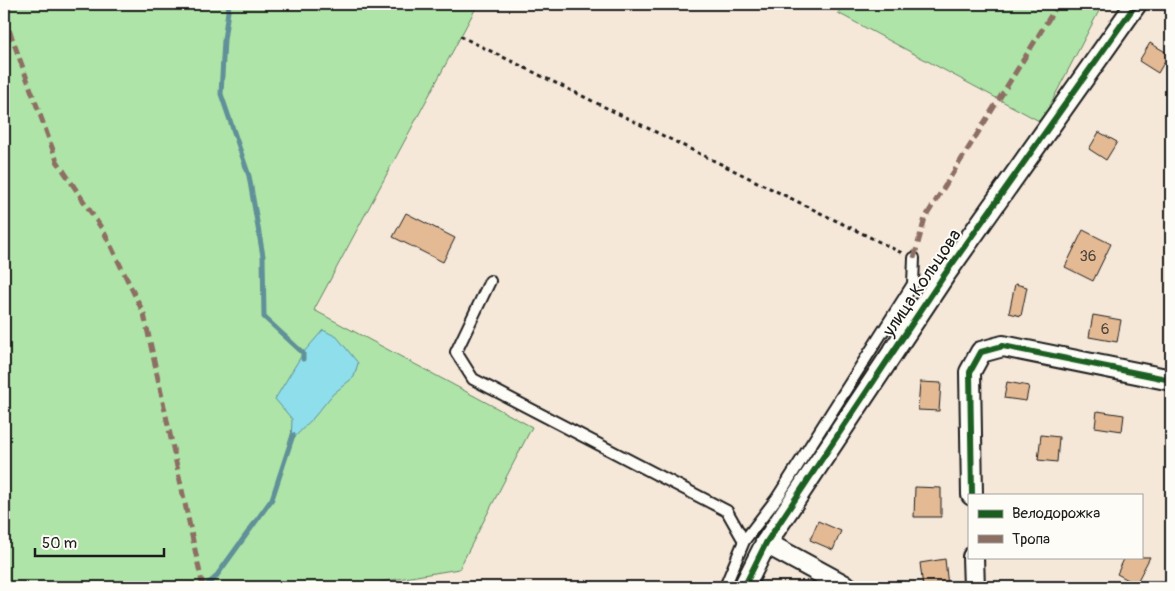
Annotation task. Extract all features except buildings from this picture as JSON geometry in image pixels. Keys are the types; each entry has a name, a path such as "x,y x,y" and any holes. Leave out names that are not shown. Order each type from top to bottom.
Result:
{"street":[{"name":"улица Кольцова","path":"744,587 766,542 945,274 1136,4"},
{"path":"972,494 970,372 982,352 1003,346 1171,380"},
{"path":"766,542 847,587"},
{"path":"973,558 974,587"}],"lane":[{"path":"725,587 744,542 777,498 913,284 914,258"},
{"path":"490,281 456,352 473,379 727,511 744,542"}],"path":[{"path":"460,36 914,258"}],"green space":[{"path":"4,4 478,4 314,310 532,427 459,569 380,582 377,587 4,587"},
{"path":"843,4 1086,4 1100,9 1041,122 838,13"}],"water":[{"path":"323,330 337,337 358,363 354,377 333,394 291,441 292,419 275,399 303,353"}],"waterway":[{"path":"229,4 224,40 221,94 249,176 263,256 264,317 303,353 303,359"},
{"path":"204,587 215,578 272,499 293,435"}],"marked path":[{"path":"914,258 925,218 1058,4"},
{"path":"4,16 57,161 104,232 144,314 203,587"}],"cycle path":[{"path":"744,587 766,543 945,274 1136,4"},
{"path":"972,494 970,372 981,352 1003,346 1171,380"}]}
